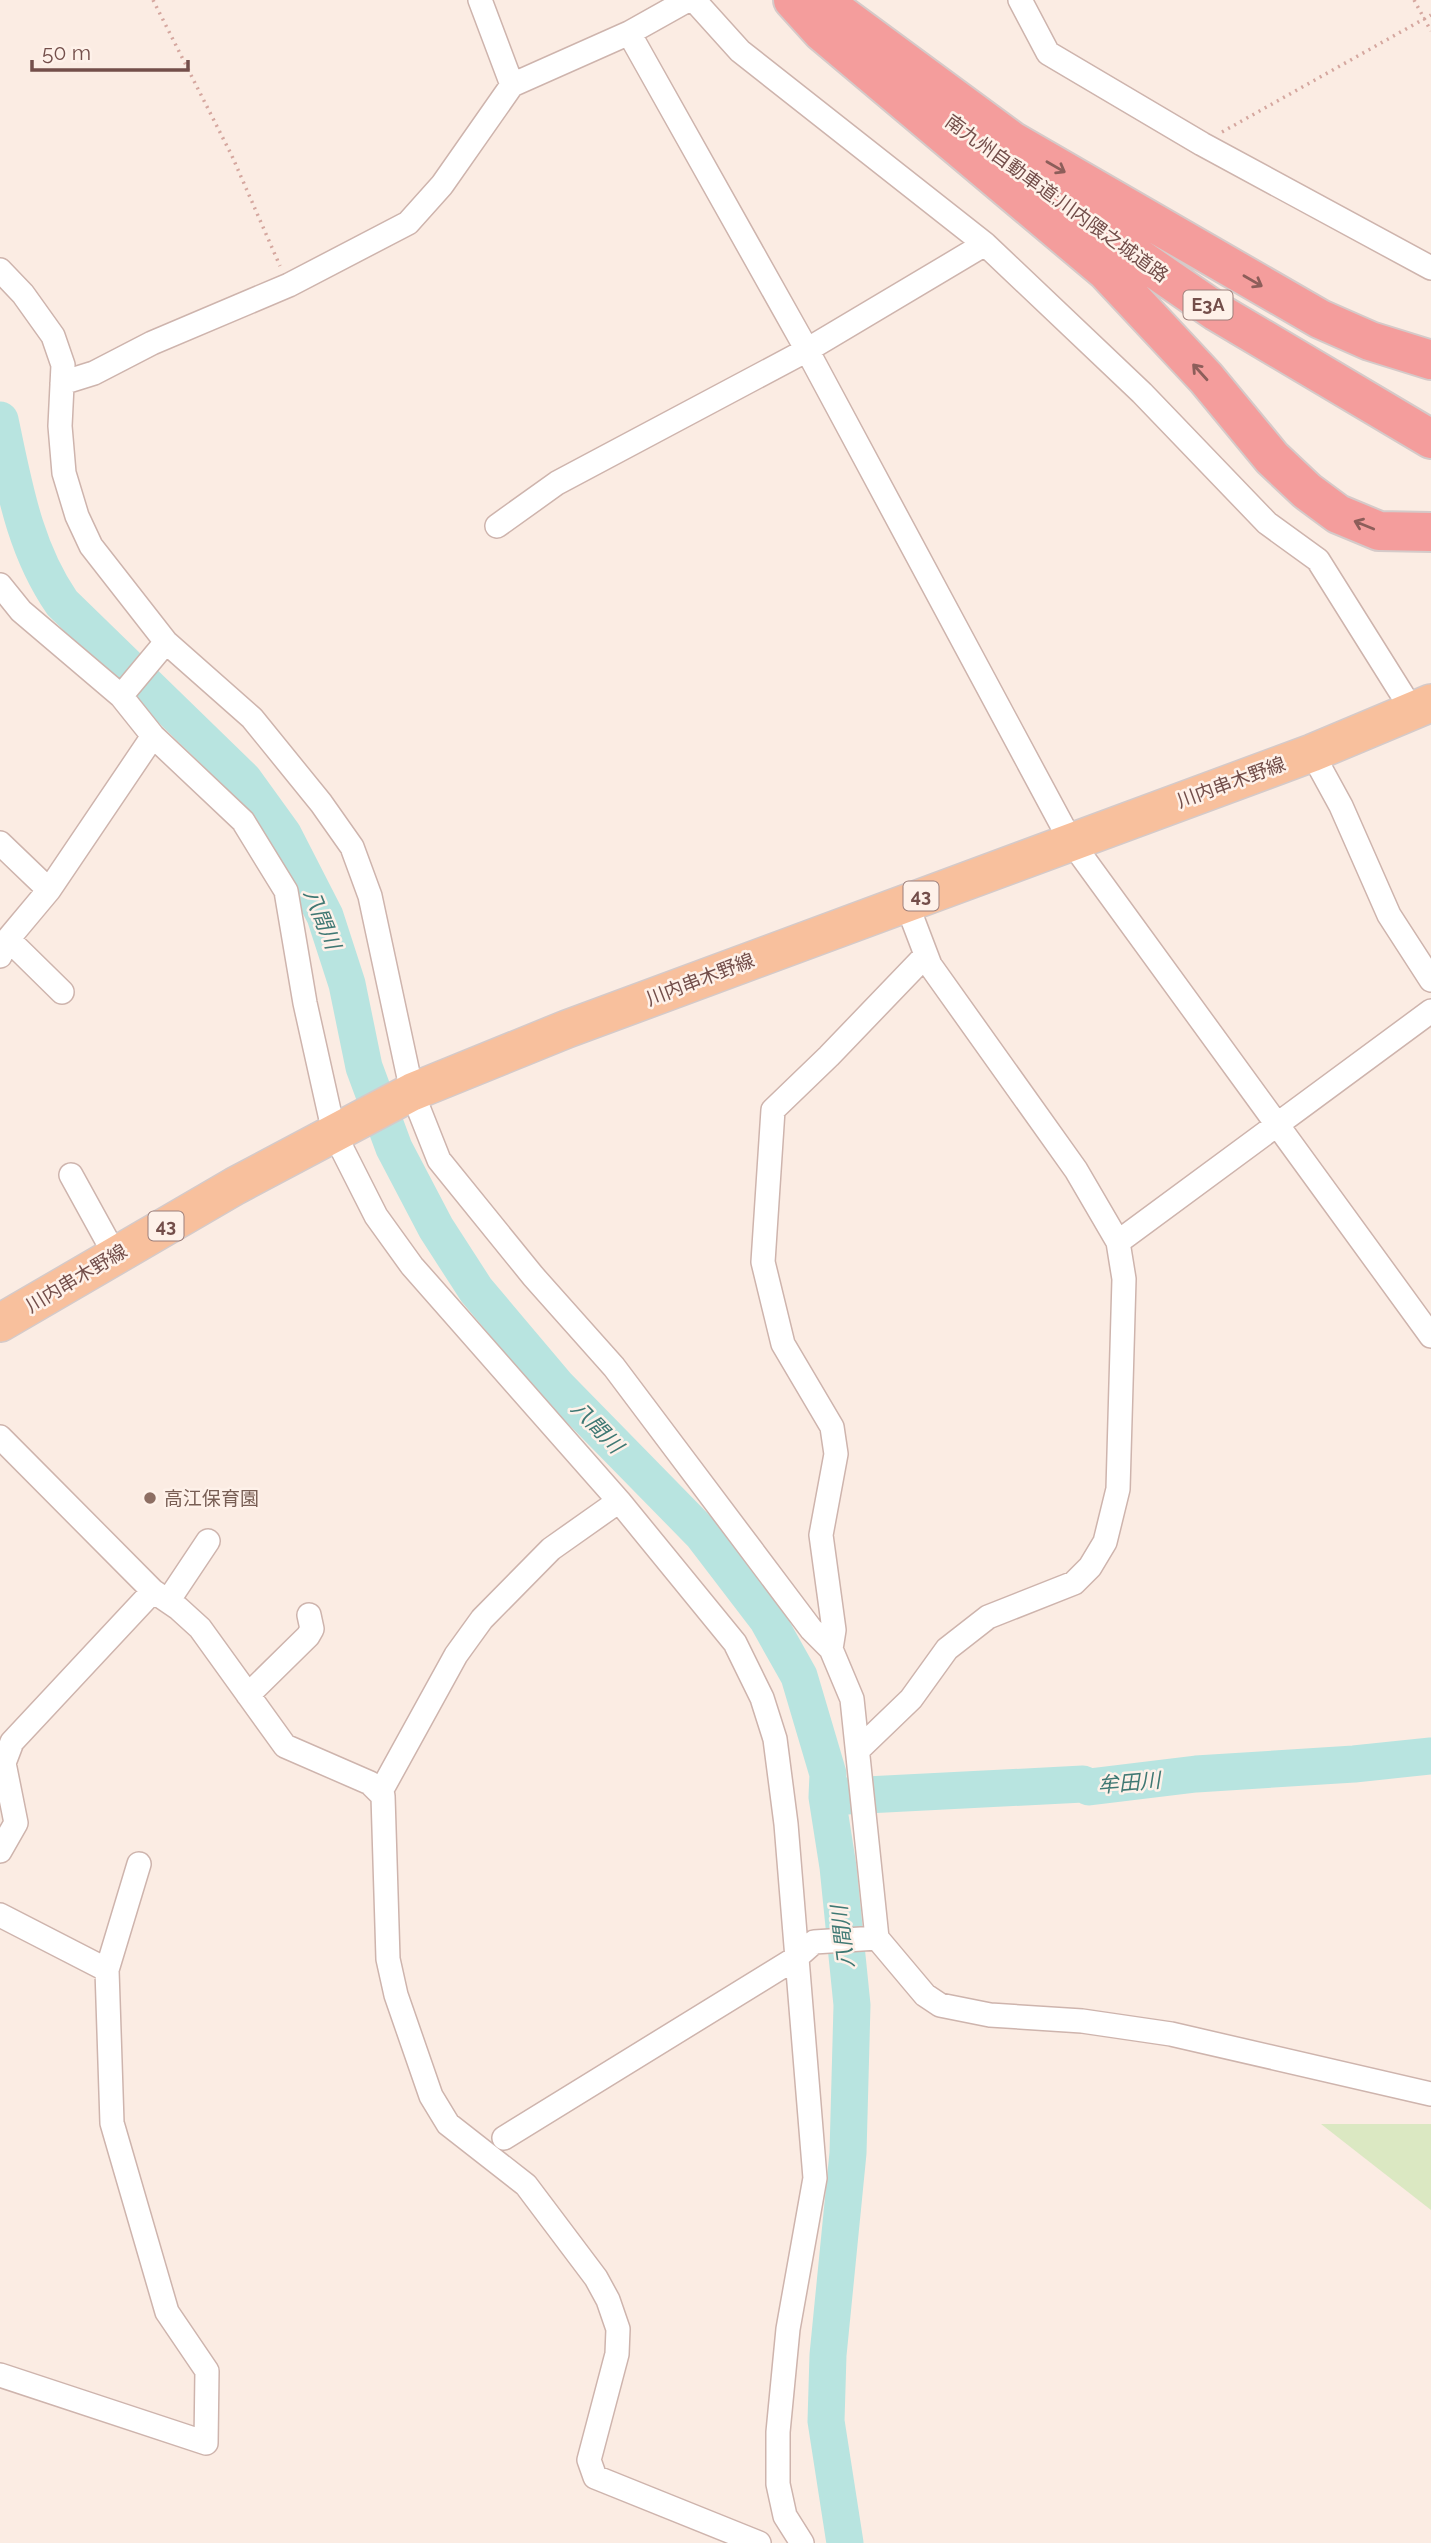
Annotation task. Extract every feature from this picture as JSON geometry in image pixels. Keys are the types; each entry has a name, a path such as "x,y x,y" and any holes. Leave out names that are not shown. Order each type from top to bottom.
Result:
{"highway":[{"path":"793,0 822,32 1106,271 1206,378 1272,458 1307,491 1338,514 1380,531 1431,532"},
{"name":"南九州自動車道;川内隈之城道路","path":"807,0 913,92 1113,241 1310,369 1431,439"},
{"path":"821,0 1013,141 1320,319 1370,341 1431,360"}],"main road":[{"name":"川内串木野線","path":"0,1324 115,1255 412,1092 567,1029 1070,840 1312,753 1422,707"}],"street":[{"path":"480,0 512,85"},
{"path":"62,383 94,373 152,343 289,285 408,223 442,185 512,85 629,33 688,0"},
{"path":"694,0 740,51 985,244 1142,393 1267,523 1318,560 1422,707"},
{"path":"1020,0 1048,53 1202,144 1431,268"},
{"path":"629,33 807,350 1070,840 1431,1336"},
{"path":"497,526 557,483 807,350 985,244"},
{"path":"0,270 23,294 53,336 63,365 60,426 64,473 77,516 92,545 166,642 252,718 321,803 352,847 370,896 412,1092 439,1160 533,1276 614,1367 811,1629 831,1649 852,1699 872,1938 925,1996 940,2005 990,2015 1082,2021 1171,2034 1431,2094"},
{"path":"0,585 21,611 121,695 153,736 243,821 286,891 305,1003 334,1133 376,1216 412,1266 619,1501 735,1643 762,1698 775,1739 786,1824 814,2178 788,2329 778,2432 778,2484 785,2516 802,2543"},
{"path":"121,695 166,642"},
{"path":"62,992 4,947 49,890 153,736"},
{"path":"1312,753 1342,806 1389,915 1431,981"},
{"path":"0,843 49,890"},
{"path":"858,1750 911,1699 947,1649 988,1618 1074,1583 1090,1567 1105,1542 1118,1489 1125,1279 1118,1242 1076,1170 930,965 906,902"},
{"path":"831,1649 834,1630 821,1535 836,1454 832,1427 783,1344 763,1262 773,1110 829,1056 926,954"},
{"path":"1118,1242 1431,1011"},
{"path":"71,1175 115,1255"},
{"path":"0,1437 160,1596 200,1628 285,1746 370,1783 383,1796 388,1959 396,1995 431,2096 448,2124 526,2185 596,2278 618,2329 617,2354 589,2460 594,2477 759,2543"},
{"path":"380,1793 456,1656 482,1619 551,1549 619,1501"},
{"path":"0,1851 16,1823 4,1763 12,1742 160,1596 208,1541"},
{"path":"248,1695 308,1636 312,1629 309,1615"},
{"path":"0,2375 206,2443 207,2371 167,2312 113,2123 107,1970 139,1864"},
{"path":"0,1915 107,1970"},
{"path":"504,2138 796,1958 814,1942 872,1938"}],"path":[{"path":"153,0 232,156 289,285"},
{"path":"1414,0 1431,31"},
{"path":"1202,144 1431,15"}],"green space":[{"path":"1321,2124 1431,2124 1431,2210"}],"waterway":[{"name":"八間川","path":"0,420 29,538 62,603 244,780 283,834 325,916 347,984 364,1067 394,1148 436,1228 476,1290 557,1386 702,1534 767,1619 799,1676 828,1774 827,1797 838,1867 852,2005 848,2153 828,2355 826,2421 845,2543"},
{"name":"牟田川","path":"827,1797 1083,1784 1089,1787 1196,1774 1431,1756"}],"place":[{"name":"高江保育園","path":"150,1498"}]}
